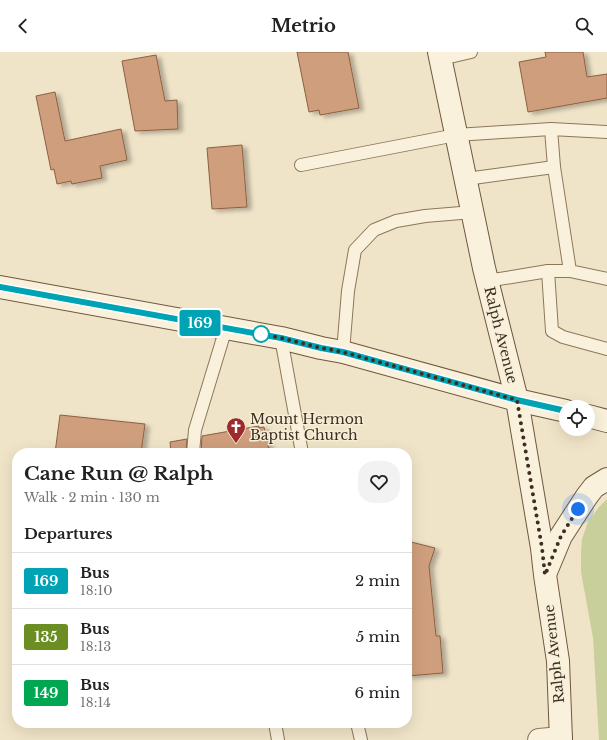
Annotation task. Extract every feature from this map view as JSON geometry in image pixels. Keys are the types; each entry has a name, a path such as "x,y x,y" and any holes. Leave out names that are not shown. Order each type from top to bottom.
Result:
{"street":[{"name":"Ralph Avenue","path":"440,55 487,281 517,400 542,548 558,661 561,739"},
{"path":"0,287 281,338 343,352 517,400 559,409"},
{"path":"595,418 607,421"},
{"path":"545,575 561,536 594,487 607,479"},
{"path":"539,740 561,739"}],"lane":[{"path":"440,55 471,52"},
{"path":"550,129 554,167 570,272"},
{"path":"301,165 456,135 550,129 607,132"},
{"path":"466,179 554,167"},
{"path":"343,352 348,291 355,250 374,230 396,221 424,216 472,212"},
{"path":"548,271 552,331 563,337 607,349"},
{"path":"487,281 548,271 570,272 607,279"},
{"path":"193,448 195,430 226,328"},
{"path":"281,338 301,448"},
{"path":"276,728 278,740"},
{"path":"358,728 361,740"}],"green space":[{"path":"607,499 607,740 599,740 593,638 581,572 581,551 582,539 588,522"}],"building":[{"path":"297,52 348,52 359,108 320,115 319,110 309,112"},
{"path":"545,52 583,52 587,77 607,74 607,98 528,112 519,62 546,57"},
{"path":"156,55 165,101 177,100 178,129 135,131 122,61"},
{"path":"55,92 65,141 121,129 127,160 100,166 102,178 72,184 71,181 57,184 54,169 51,170 36,96"},
{"path":"242,145 247,207 212,209 207,148"},
{"path":"60,415 145,424 142,448 56,448"},
{"name":"Mount Hermon Baptist Church","path":"259,426 259,428 264,427 269,448 201,448 202,436"},
{"path":"187,439 186,448 171,448 170,442"},
{"path":"412,542 435,548 429,566 436,636 440,636 443,673 412,676"}],"bus line":[{"name":"169","path":"0,287 281,338 343,352 517,400 559,409"}],"place":[{"name":"Mount Hermon Baptist Church","path":"236,444"}],"route":[{"path":"261,334 343,352 517,400 542,548 545,575 561,536 578,509"}]}
